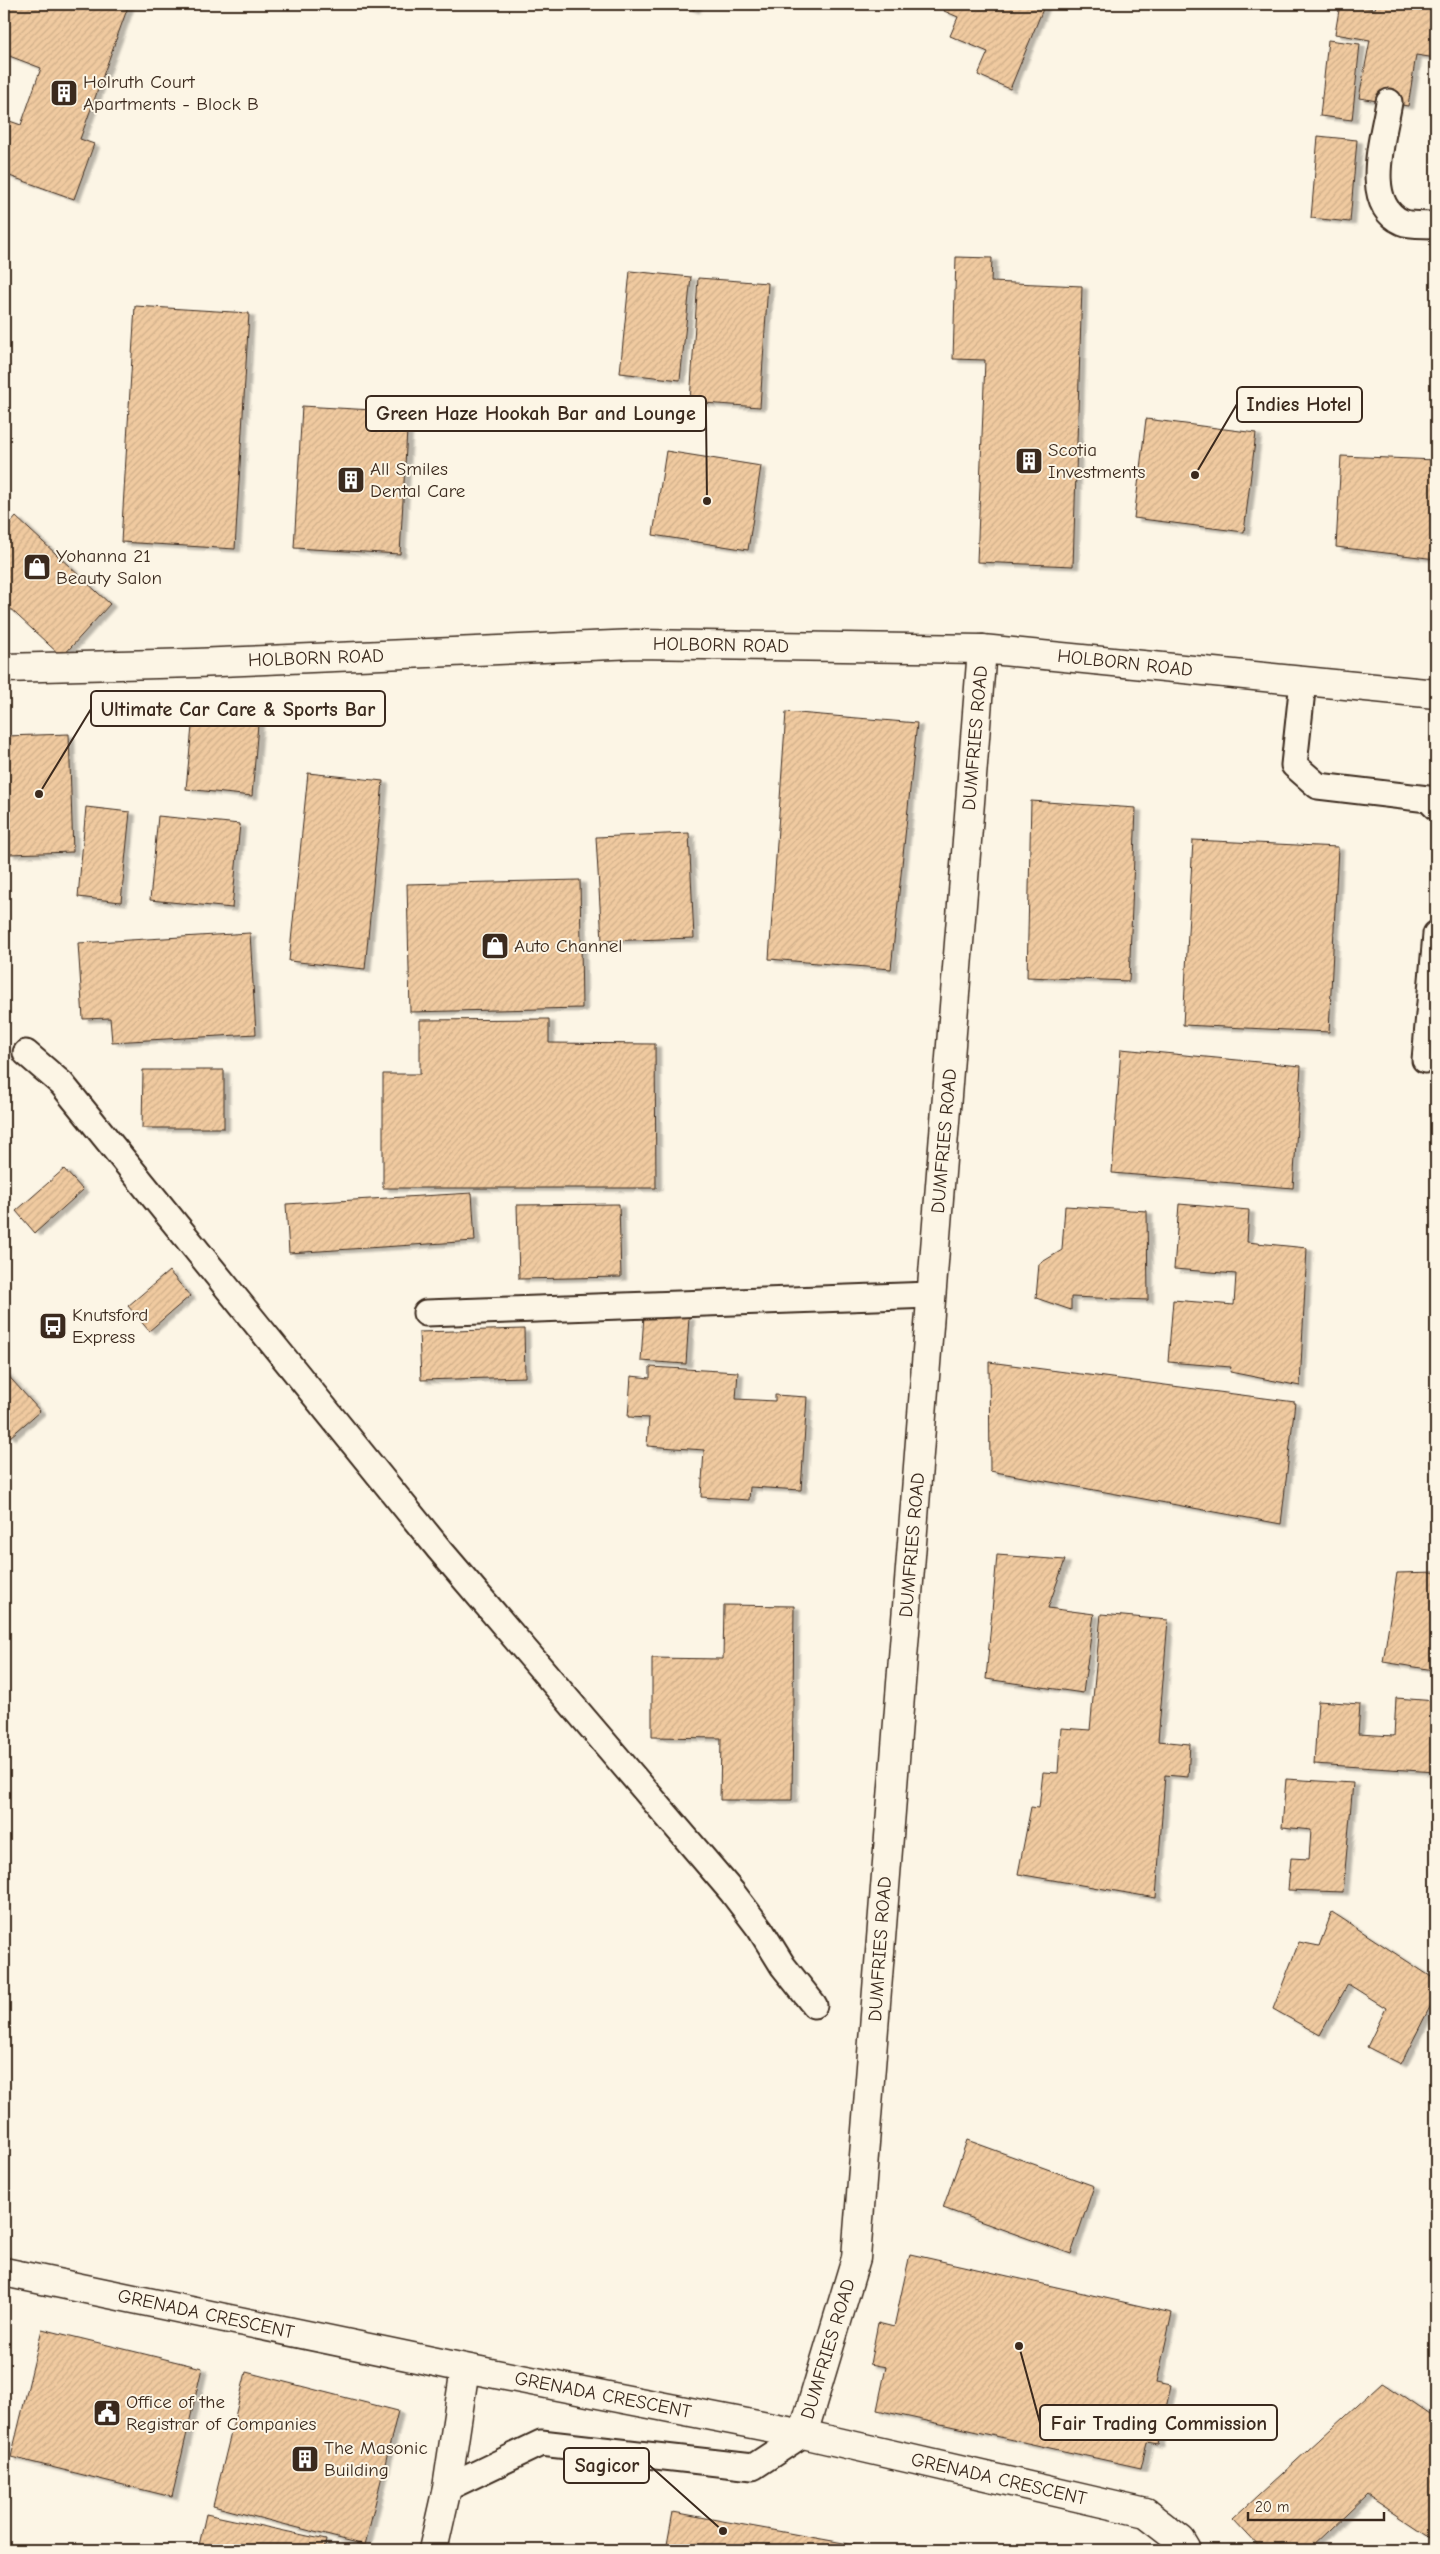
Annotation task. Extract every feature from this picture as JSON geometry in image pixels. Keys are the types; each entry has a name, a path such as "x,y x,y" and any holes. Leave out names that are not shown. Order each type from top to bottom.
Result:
{"street":[{"name":"HOLBORN ROAD","path":"4,668 196,663 636,644 982,649 1436,694"},
{"name":"DUMFRIES ROAD","path":"803,2434 856,2258 982,649"},
{"name":"GRENADA CRESCENT","path":"4,2272 465,2368 803,2434 1146,2513 1181,2540 1187,2550"},
{"path":"433,2550 447,2488 465,2368"}],"lane":[{"path":"1389,102 1377,181 1383,207 1402,222 1436,225"},
{"path":"1303,681 1294,765 1318,786 1428,799 1436,807"},
{"path":"1426,1060 1436,934"},
{"path":"26,1053 62,1084 439,1549 732,1892 760,1929 782,1966 814,2005"},
{"path":"426,1313 931,1295"},
{"path":"447,2488 541,2443 753,2467 803,2434"}],"building":[{"name":"Holruth Court Apartments - Block B","path":"4,4 129,4 80,139 94,144 74,199 4,174 4,119 21,125 41,68 4,54"},
{"path":"679,4 697,4 694,10"},
{"path":"947,4 1045,4 1010,89 978,75 988,52 950,36 958,17 944,11"},
{"path":"1340,4 1375,9 1376,4 1436,4 1436,58 1416,55 1408,106 1359,98 1370,40 1335,34"},
{"path":"1328,40 1360,44 1352,120 1320,116"},
{"path":"1318,136 1357,140 1350,222 1311,218"},
{"name":"Scotia Investments","path":"956,257 992,258 991,282 1082,286 1073,566 977,562 985,360 953,359"},
{"path":"630,271 691,277 680,380 620,373"},
{"path":"698,278 768,283 760,407 690,402"},
{"path":"135,306 249,313 235,549 121,542"},
{"name":"All Smiles Dental Care","path":"302,406 408,412 400,554 294,548"},
{"path":"1146,419 1256,433 1244,532 1134,518"},
{"path":"666,451 761,466 748,550 653,535"},
{"path":"1341,456 1436,460 1436,559 1336,547"},
{"name":"Yohanna 21 Beauty Salon","path":"16,517 110,604 62,657 4,603 4,531"},
{"path":"194,706 259,712 252,796 186,789"},
{"path":"786,712 917,723 891,969 769,959"},
{"path":"69,734 73,852 9,854 5,736"},
{"path":"308,773 383,781 365,969 289,961"},
{"path":"1031,801 1136,808 1129,981 1027,977"},
{"path":"86,807 130,812 121,902 78,897"},
{"path":"158,816 240,824 232,908 150,900"},
{"path":"689,833 694,938 602,941 596,837"},
{"path":"1193,840 1338,847 1329,1032 1183,1025"},
{"name":"Auto Channel","path":"580,880 582,1008 410,1012 407,884"},
{"path":"250,933 256,1034 112,1042 110,1018 83,1019 78,943"},
{"path":"549,1019 549,1043 655,1044 656,1188 383,1188 383,1074 420,1074 420,1020"},
{"path":"1121,1049 1301,1066 1293,1188 1112,1173"},
{"path":"143,1070 224,1070 224,1128 142,1128"},
{"path":"1435,1126 1436,1197 1434,1197"},
{"path":"64,1169 83,1190 35,1233 16,1211"},
{"path":"472,1193 475,1241 289,1253 286,1204"},
{"path":"619,1204 621,1277 519,1279 517,1205"},
{"path":"1179,1204 1249,1210 1247,1242 1307,1248 1300,1386 1230,1372 1231,1367 1168,1362 1173,1300 1234,1305 1236,1274 1174,1269"},
{"path":"1065,1206 1147,1211 1148,1300 1071,1297 1071,1310 1036,1298 1039,1264 1062,1250"},
{"path":"169,1271 190,1296 149,1331 128,1306"},
{"path":"644,1314 689,1317 686,1364 641,1361"},
{"path":"524,1329 525,1377 421,1380 419,1332"},
{"path":"989,1362 1295,1402 1281,1524 990,1471"},
{"path":"650,1367 738,1372 736,1399 775,1401 775,1395 807,1397 801,1490 750,1487 749,1500 701,1497 704,1450 647,1446 649,1418 628,1417 631,1376 650,1378"},
{"path":"4,1371 40,1411 10,1437 4,1430"},
{"path":"997,1555 1065,1560 1048,1608 1094,1614 1083,1693 986,1679"},
{"path":"1436,1572 1434,1670 1383,1662 1397,1573"},
{"path":"724,1605 794,1606 792,1800 720,1800 721,1738 652,1737 652,1658 723,1659"},
{"path":"1101,1614 1168,1620 1158,1741 1190,1744 1188,1777 1165,1775 1156,1898 1018,1874 1031,1807 1039,1808 1043,1772 1058,1773 1061,1728 1090,1730"},
{"path":"1396,1698 1436,1701 1436,1772 1314,1764 1318,1701 1360,1704 1358,1734 1394,1736"},
{"path":"1286,1779 1353,1783 1343,1892 1288,1890 1291,1858 1309,1859 1311,1830 1282,1827"},
{"path":"1332,1912 1436,1980 1436,1995 1401,2064 1367,2047 1386,2008 1348,1984 1320,2035 1273,2009 1299,1942 1319,1946"},
{"path":"967,2140 1094,2186 1071,2254 943,2208"},
{"path":"910,2254 1172,2313 1157,2382 1171,2385 1158,2445 1147,2443 1141,2468 877,2410 886,2367 870,2364 878,2323 894,2327"},
{"name":"Office of the Registrar of Companies","path":"42,2329 202,2368 172,2497 11,2457"},
{"name":"The Masonic Building","path":"246,2372 398,2411 365,2545 213,2506"},
{"path":"1382,2382 1436,2419 1436,2540 1367,2494 1308,2550 1262,2550 1233,2519"},
{"path":"673,2512 882,2550 666,2550"},
{"path":"206,2514 326,2540 324,2550 198,2550"}],"place":[{"name":"Holruth Court Apartments - Block B","path":"64,93"},
{"name":"Scotia Investments","path":"1029,461"},
{"name":"Indies Hotel","path":"1195,475"},
{"name":"All Smiles Dental Care","path":"351,480"},
{"name":"Green Haze Hookah Bar and Lounge","path":"707,501"},
{"name":"Yohanna 21 Beauty Salon","path":"37,567"},
{"name":"Ultimate Car Care & Sports Bar","path":"39,794"},
{"name":"Auto Channel","path":"495,946"},
{"name":"Knutsford Express","path":"53,1326"},
{"name":"Fair Trading Commission","path":"1019,2346"},
{"name":"Office of the Registrar of Companies","path":"107,2413"},
{"name":"The Masonic Building","path":"305,2459"},
{"name":"Sagicor","path":"723,2531"}]}
